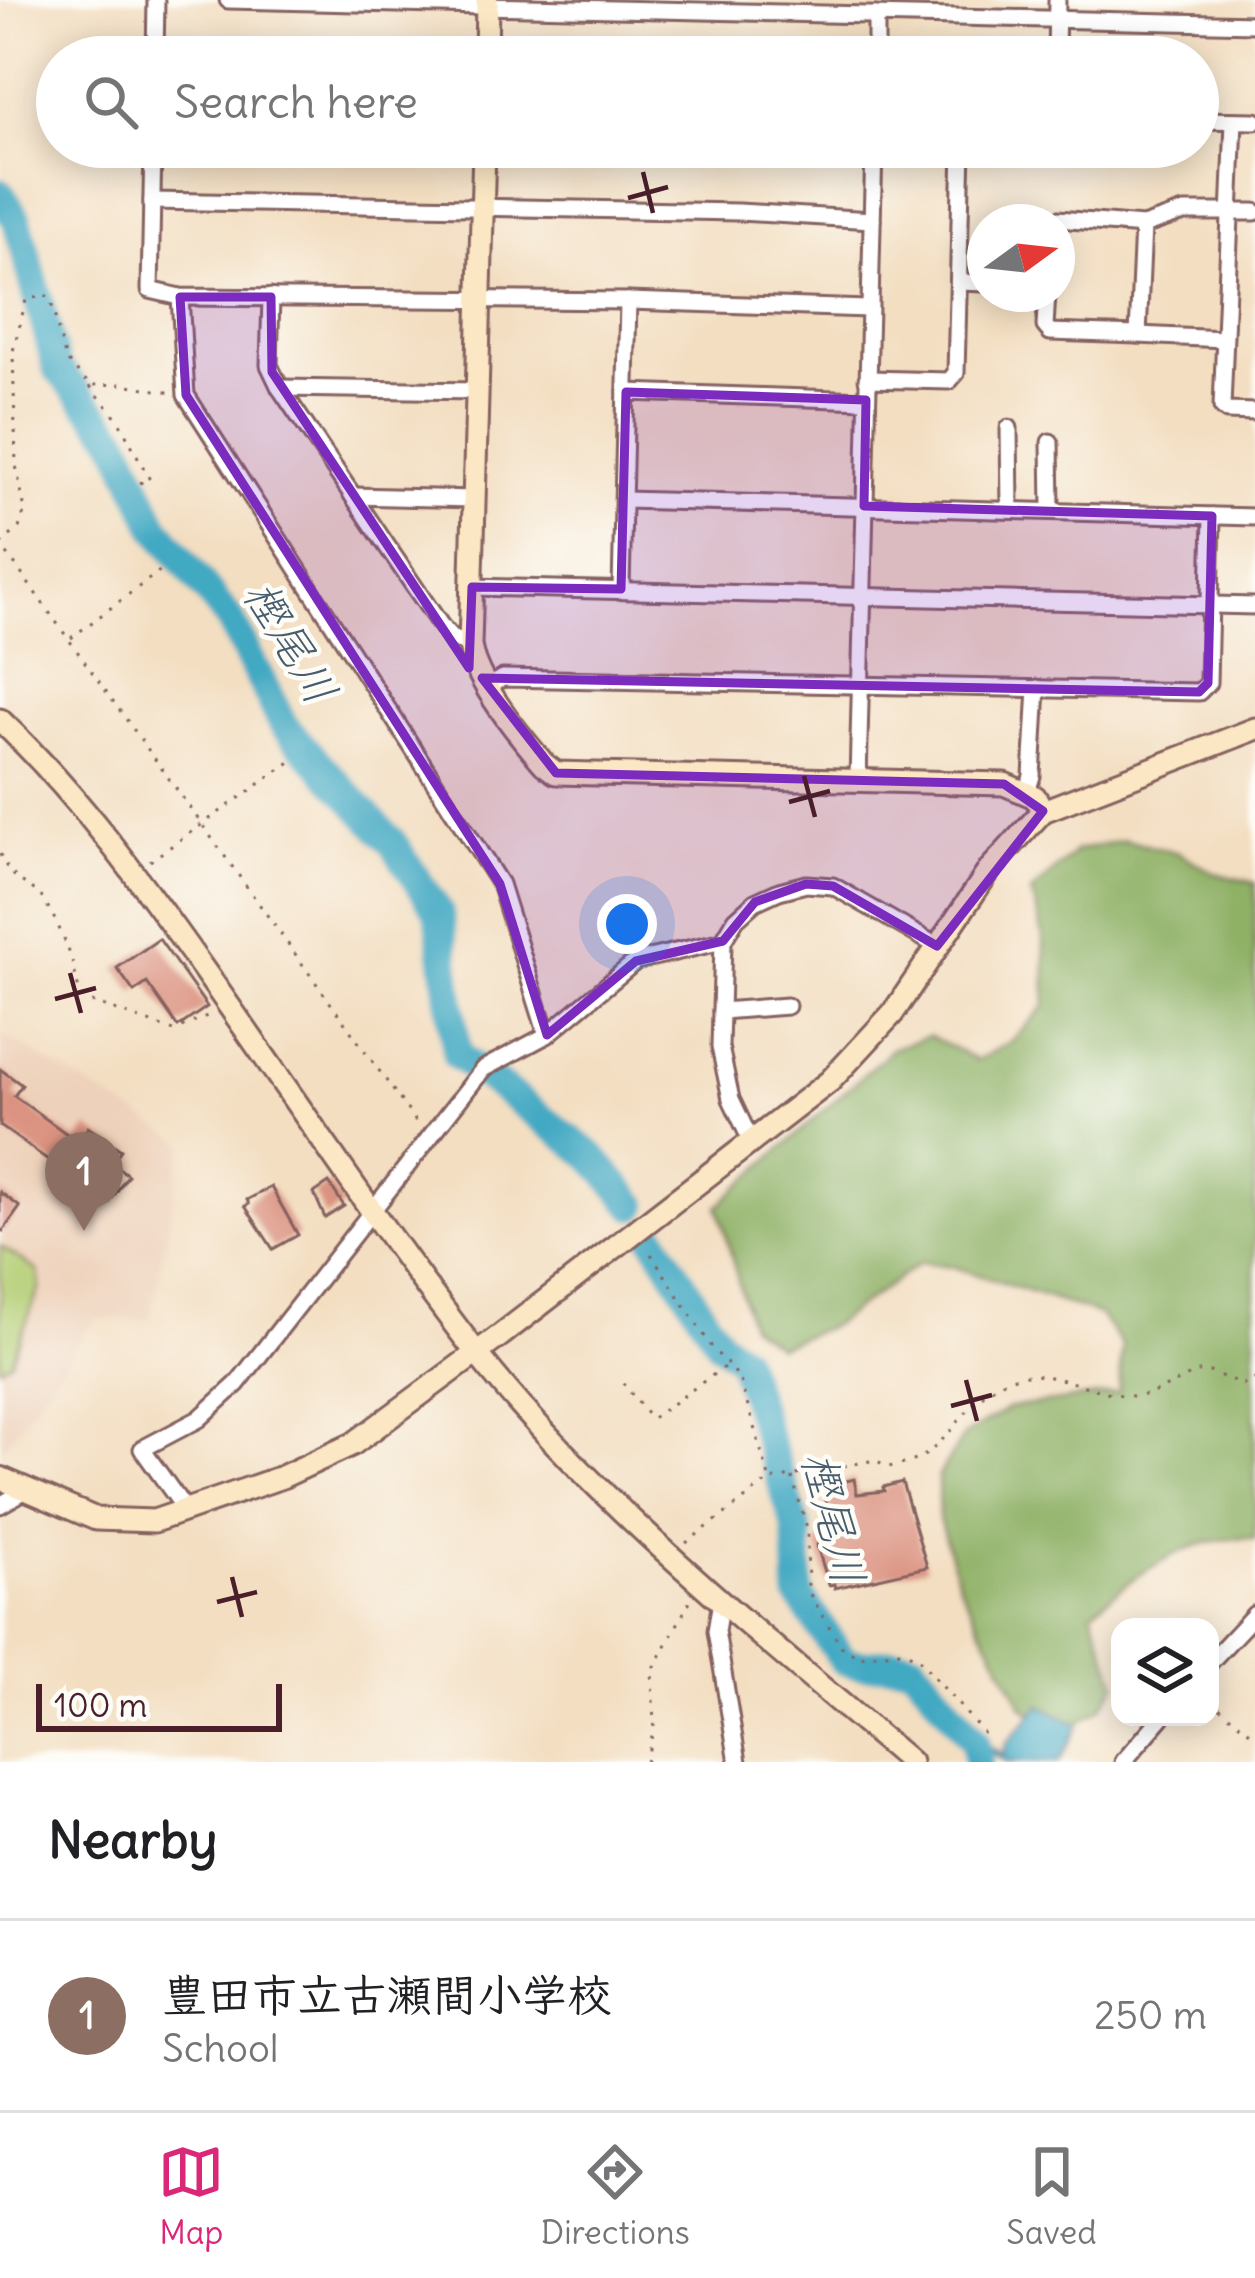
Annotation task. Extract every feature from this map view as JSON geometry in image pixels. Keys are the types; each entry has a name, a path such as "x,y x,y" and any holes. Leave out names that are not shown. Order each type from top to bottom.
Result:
{"street":[{"path":"155,36 156,0"},
{"path":"228,0 731,6 961,18 1255,24"},
{"path":"961,18 962,0"},
{"path":"1057,36 1058,0"},
{"path":"486,36 487,3"},
{"path":"876,15 876,36"},
{"path":"1219,121 1255,121"},
{"path":"1234,121 1222,406 1227,411 1255,412"},
{"path":"153,168 150,290 180,297 628,301 868,309"},
{"path":"483,168 470,646 488,686 532,750 556,773 1004,784 1027,792 1043,812"},
{"path":"858,781 873,168"},
{"path":"867,379 949,381 956,373 962,168"},
{"path":"152,201 740,212 872,220"},
{"path":"1075,220 1143,226 1184,212 1255,212"},
{"path":"1138,335 1143,226"},
{"path":"959,282 967,283"},
{"path":"180,297 186,395 500,884 547,1035"},
{"path":"271,297 269,364 280,388 441,626 470,646"},
{"path":"621,589 628,301"},
{"path":"1046,312 1045,326 1050,332 1224,339"},
{"path":"280,388 477,391"},
{"path":"626,392 866,400"},
{"path":"1009,428 1010,509"},
{"path":"1050,442 1051,510"},
{"path":"352,496 474,499"},
{"path":"624,500 1255,517"},
{"path":"488,686 503,678 1199,692 1208,683 1212,516"},
{"path":"472,587 1255,606"},
{"path":"1027,792 1037,688"},
{"path":"0,720 134,872 476,1352 606,1495 700,1583 910,1762"},
{"path":"0,1478 96,1520 154,1521 282,1477 353,1444 830,1081 873,1038 1008,846 1043,812 1255,729"},
{"path":"752,1143 731,1099 720,1047 723,941 736,919 755,902 806,884 833,886 937,946"},
{"path":"188,1512 142,1449 199,1419 237,1384 477,1075 547,1035 636,961 723,941"},
{"path":"721,1011 788,1006"},
{"path":"0,1505 26,1490"},
{"path":"721,1601 716,1631 738,1762"},
{"path":"1219,1652 1255,1614"},
{"path":"1123,1762 1154,1726"}],"path":[{"path":"132,485 150,480 118,419 66,360 50,298 30,298 20,314 14,351 16,465 25,510 19,528 0,544 429,1140"},
{"path":"90,385 124,384 186,395"},
{"path":"71,638 165,567"},
{"path":"134,872 292,761"},
{"path":"0,854 11,876 46,904 86,1000 174,1031 228,1004"},
{"path":"651,1254 744,1389 770,1480"},
{"path":"623,1383 651,1419 728,1365"},
{"path":"673,1558 688,1541 770,1480 875,1460 889,1467 919,1459 987,1391 1017,1376 1036,1375 1094,1392 1130,1396 1156,1392 1204,1370 1243,1384 1255,1379"},
{"path":"792,1476 808,1528 808,1591 841,1646 859,1657 900,1651 916,1656 985,1736"},
{"path":"646,1762 653,1727 652,1672 700,1583"},
{"path":"1219,1707 1255,1736"}],"highlighted area":[{"path":"180,297 271,297 272,372 469,668 472,587 621,589 626,392 866,400 864,506 1212,516 1208,683 1199,692 482,678 556,773 1004,784 1043,811 937,946 833,886 806,884 755,902 723,941 636,961 547,1035 500,884 186,395"}],"shaded area":[{"path":"0,1033 185,1143 150,1319 95,1319 0,1453"}],"green space":[{"path":"1124,840 1179,853 1214,873 1255,883 1255,1539 1230,1539 1187,1549 1148,1569 1092,1611 1111,1666 1111,1692 1101,1708 1071,1728 1049,1725 1023,1707 959,1585 939,1519 938,1476 965,1435 1009,1408 1119,1393 1122,1346 1100,1315 951,1266 920,1263 831,1326 778,1346 750,1325 718,1206 893,1048 929,1036 977,1060 1011,1042 1045,1006 1044,948 1031,893 1076,851"},
{"path":"0,1246 38,1271 40,1287 11,1361 0,1367"}],"water":[{"path":"1040,1705 1079,1725 1059,1762 1006,1762 980,1745 1005,1755 1005,1745"}],"building":[{"path":"159,939 207,1007 178,1027 147,983 134,992 117,968"},
{"path":"0,1069 22,1085 14,1096 78,1142 88,1127 121,1150 112,1163 128,1175 109,1203 0,1126"},
{"path":"329,1183 344,1206 325,1218 314,1193"},
{"path":"271,1187 298,1235 273,1249 245,1206 247,1200"},
{"path":"0,1192 20,1207 3,1231 0,1229"},
{"path":"854,1479 857,1494 884,1491 883,1487 902,1482 927,1567 835,1588 829,1585 817,1546 819,1539 834,1534 823,1487"}],"waterway":[{"name":"樫尾川","path":"0,193 17,220 57,368 116,438 155,525 230,620 284,726 393,843 439,913 457,1055 591,1155 634,1205"},
{"name":"樫尾川","path":"652,1234 719,1342 741,1358 797,1529 799,1595 843,1660 913,1665 975,1741 978,1762"}],"place":[{"name":"豊田市立古瀬間小学校","path":"84,1231"}]}
